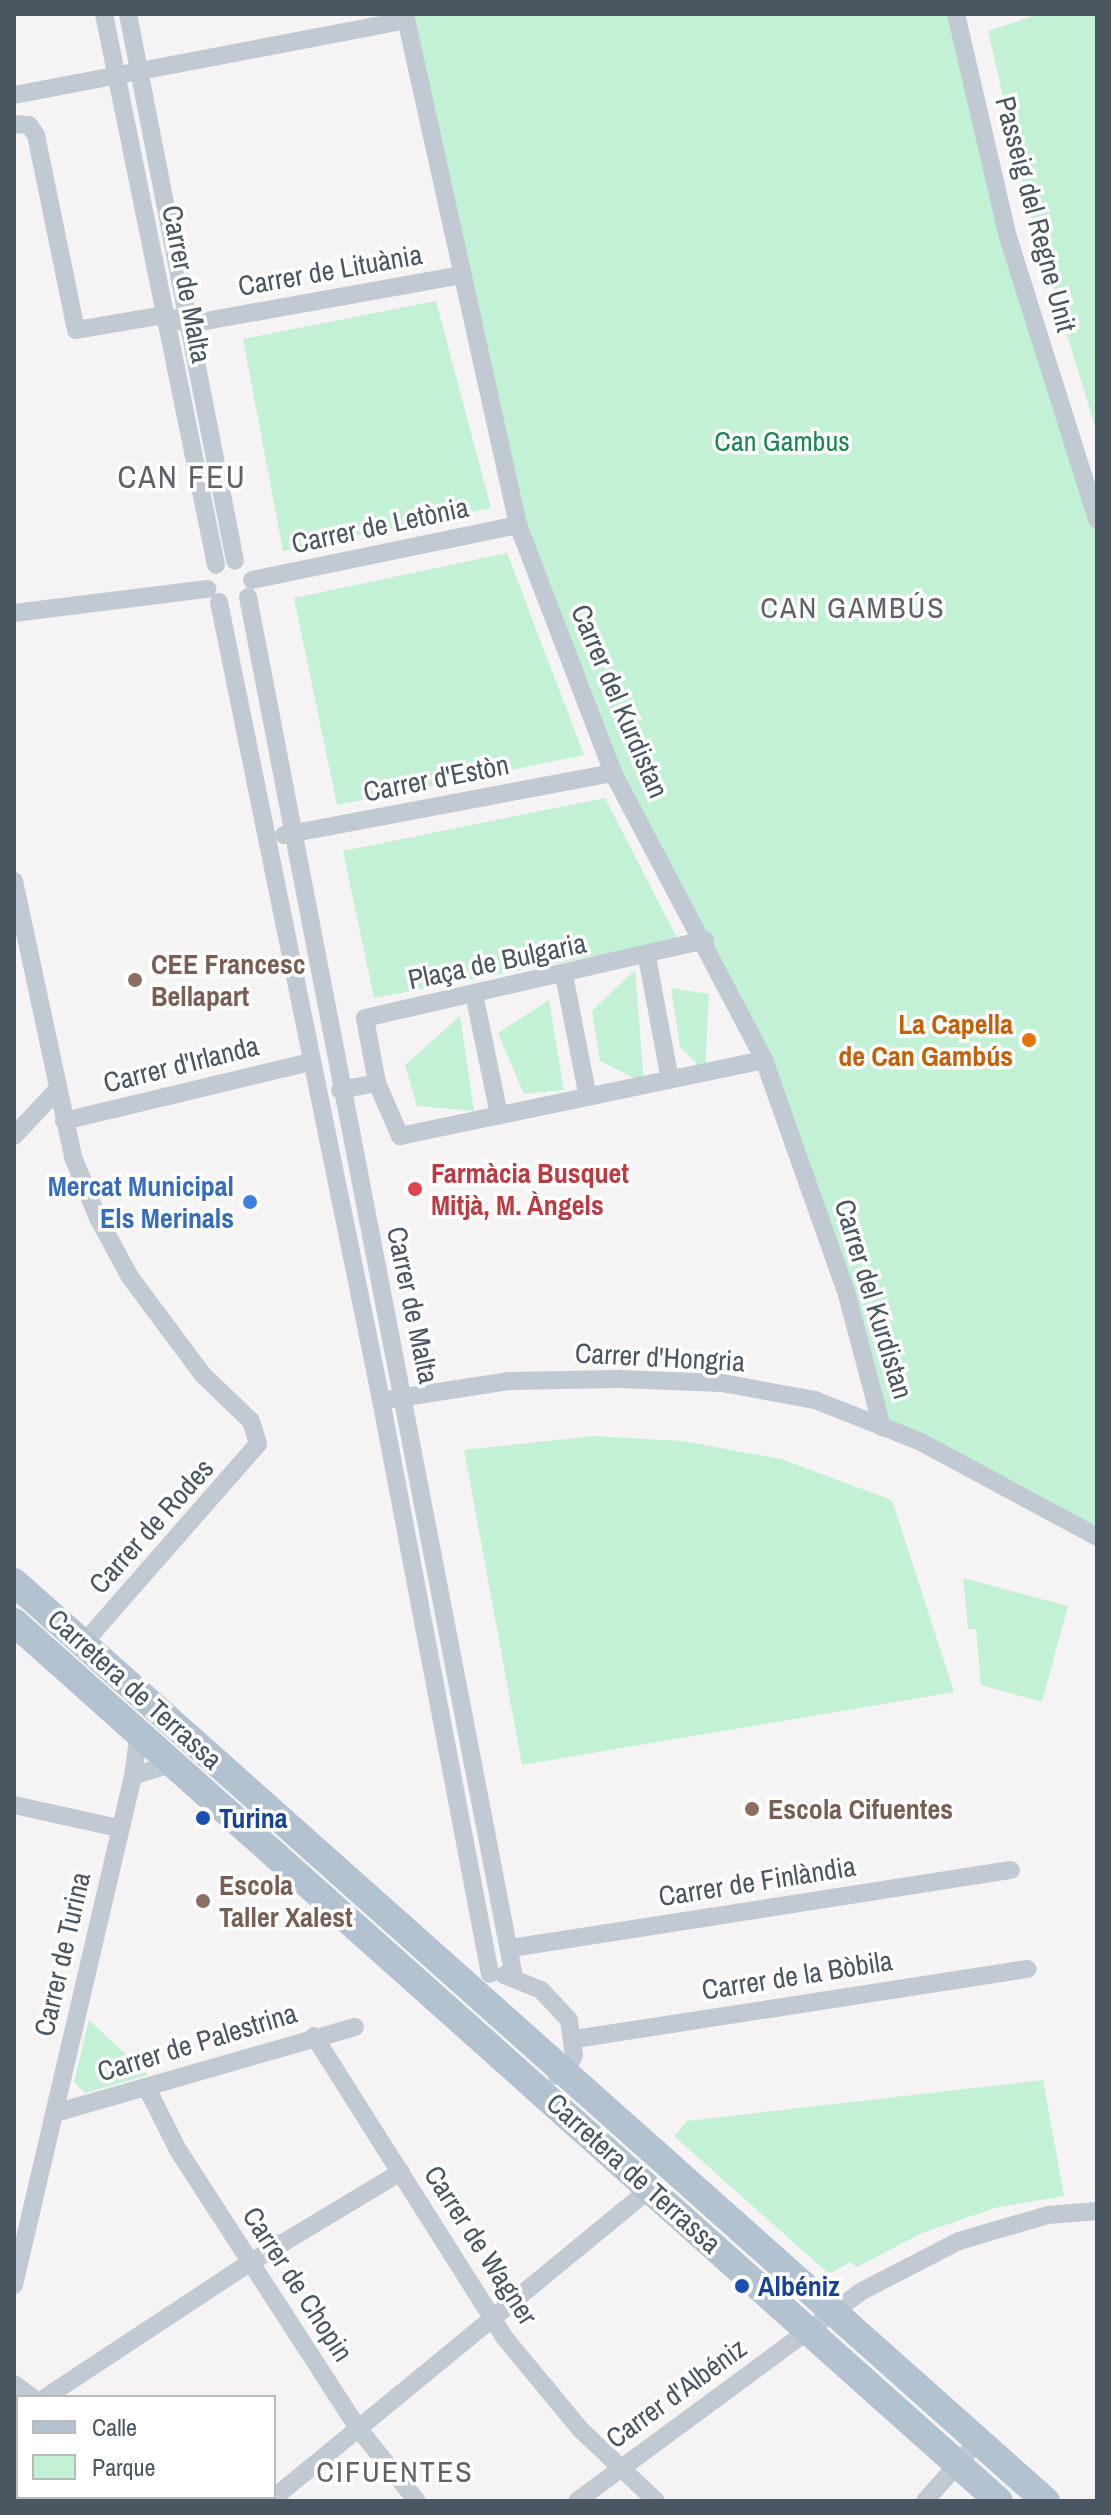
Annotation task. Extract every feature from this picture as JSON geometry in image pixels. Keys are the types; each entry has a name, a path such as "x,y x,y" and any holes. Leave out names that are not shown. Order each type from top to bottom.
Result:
{"main road":[{"name":"Carretera de Terrassa","path":"14,1582 481,1981 566,2072 1046,2501"},
{"name":"Carretera de Terrassa","path":"14,1622 453,2010 999,2501"}],"street":[{"name":"Carrer de Malta","path":"104,14 216,565"},
{"name":"Carrer de Malta","path":"128,14 235,561"},
{"name":"Passeig del Regne Unit","path":"956,14 1008,237 1097,519"},
{"path":"14,95 139,74 406,17"},
{"name":"Carrer del Kurdistan","path":"406,17 460,275 518,525 613,773 705,940 764,1060 846,1291 882,1427"},
{"path":"14,124 29,125 36,135 76,330 164,315 189,324"},
{"name":"Carrer de Lituània","path":"189,324 460,275"},
{"name":"Carrer de Letònia","path":"250,588 518,525"},
{"path":"14,613 214,596 234,605 250,588 245,566 235,561 216,565 214,596"},
{"name":"Carrer de Malta","path":"250,588 340,1090 403,1397 511,1948 514,1977"},
{"name":"Carrer de Malta","path":"214,596 270,837 310,1062 381,1400 481,1981"},
{"name":"Carrer d'Estòn","path":"270,837 613,773"},
{"path":"14,881 20,938 64,1121"},
{"name":"Plaça de Bulgaria","path":"705,940 647,957 365,1018 377,1083 400,1136 764,1060"},
{"path":"647,957 670,1080"},
{"path":"564,975 588,1097"},
{"path":"474,994 499,1115"},
{"name":"Carrer d'Irlanda","path":"64,1121 310,1062"},
{"path":"340,1090 377,1083"},
{"path":"14,1136 57,1090"},
{"name":"Carrer de Rodes","path":"64,1121 98,1218 130,1277 203,1375 251,1421 258,1444 84,1643"},
{"name":"Carrer d'Hongria","path":"381,1400 510,1381 722,1383 815,1400 919,1441 1097,1537"},
{"name":"Carrer de Turina","path":"14,2285 21,2224 55,2113 133,1776 139,1733"},
{"path":"133,1776 174,1763"},
{"path":"14,1805 119,1828"},
{"name":"Carrer de Finlàndia","path":"511,1948 1011,1870"},
{"name":"Carrer de la Bòbila","path":"575,2039 1028,1969"},
{"path":"453,2010 481,1981 514,1977 555,2004 575,2039"},
{"name":"Carrer de Palestrina","path":"55,2113 314,2036 355,2027"},
{"name":"Carrer de Wagner","path":"314,2036 490,2316 581,2430 656,2501"},
{"name":"Carretera de Terrassa","path":"532,2081 566,2072 575,2039"},
{"name":"Carrer de Chopin","path":"147,2088 178,2150 357,2427 417,2501"},
{"path":"49,2395 251,2262 401,2172"},
{"path":"276,2496 490,2316 650,2189"},
{"path":"809,2330 862,2291 959,2241 1048,2215 1097,2211"},
{"name":"Carrer d'Albéniz","path":"577,2501 809,2330"},
{"path":"925,2501 979,2440"}],"green space":[{"name":"Can Gambus","path":"405,14 956,14 1008,237 1097,519 1097,1536 882,1427 764,1060 613,773 518,525"},
{"path":"1040,14 1097,14 1097,433 1029,210 988,31"},
{"path":"436,301 491,508 283,551 243,339"},
{"path":"507,553 584,755 337,805 294,598"},
{"path":"605,798 678,940 374,998 343,851"},
{"path":"635,970 644,1083 600,1061 592,1011"},
{"path":"671,988 709,994 705,1072 680,1047"},
{"path":"549,1000 564,1090 524,1094 498,1033"},
{"path":"460,1016 474,1111 417,1106 405,1065"},
{"path":"594,1436 682,1441 781,1459 892,1500 954,1692 522,1765 464,1450"},
{"path":"963,1578 1068,1606 1042,1702 981,1685 976,1629 968,1629"},
{"path":"89,2020 148,2075 85,2093 74,2082"},
{"path":"1043,2080 1064,2196 998,2207 922,2233 857,2267 850,2262 829,2274 674,2136 687,2121"}],"place":[{"name":"CEE Francesc Bellapart","path":"135,980"},
{"name":"La Capella de Can Gambús","path":"1029,1040"},
{"name":"Farmàcia Busquet Mitjà, M. Àngels","path":"415,1189"},
{"name":"Mercat Municipal Els Merinals","path":"250,1202"},
{"name":"Escola Cifuentes","path":"752,1809"},
{"name":"Turina","path":"203,1818"},
{"name":"Escola Taller Xalest","path":"203,1901"},
{"name":"Albéniz","path":"742,2286"}],"district":[{"name":"CAN FEU","path":"182,477"},
{"name":"CAN GAMBÚS","path":"853,607"},
{"name":"CIFUENTES","path":"395,2471"}]}
